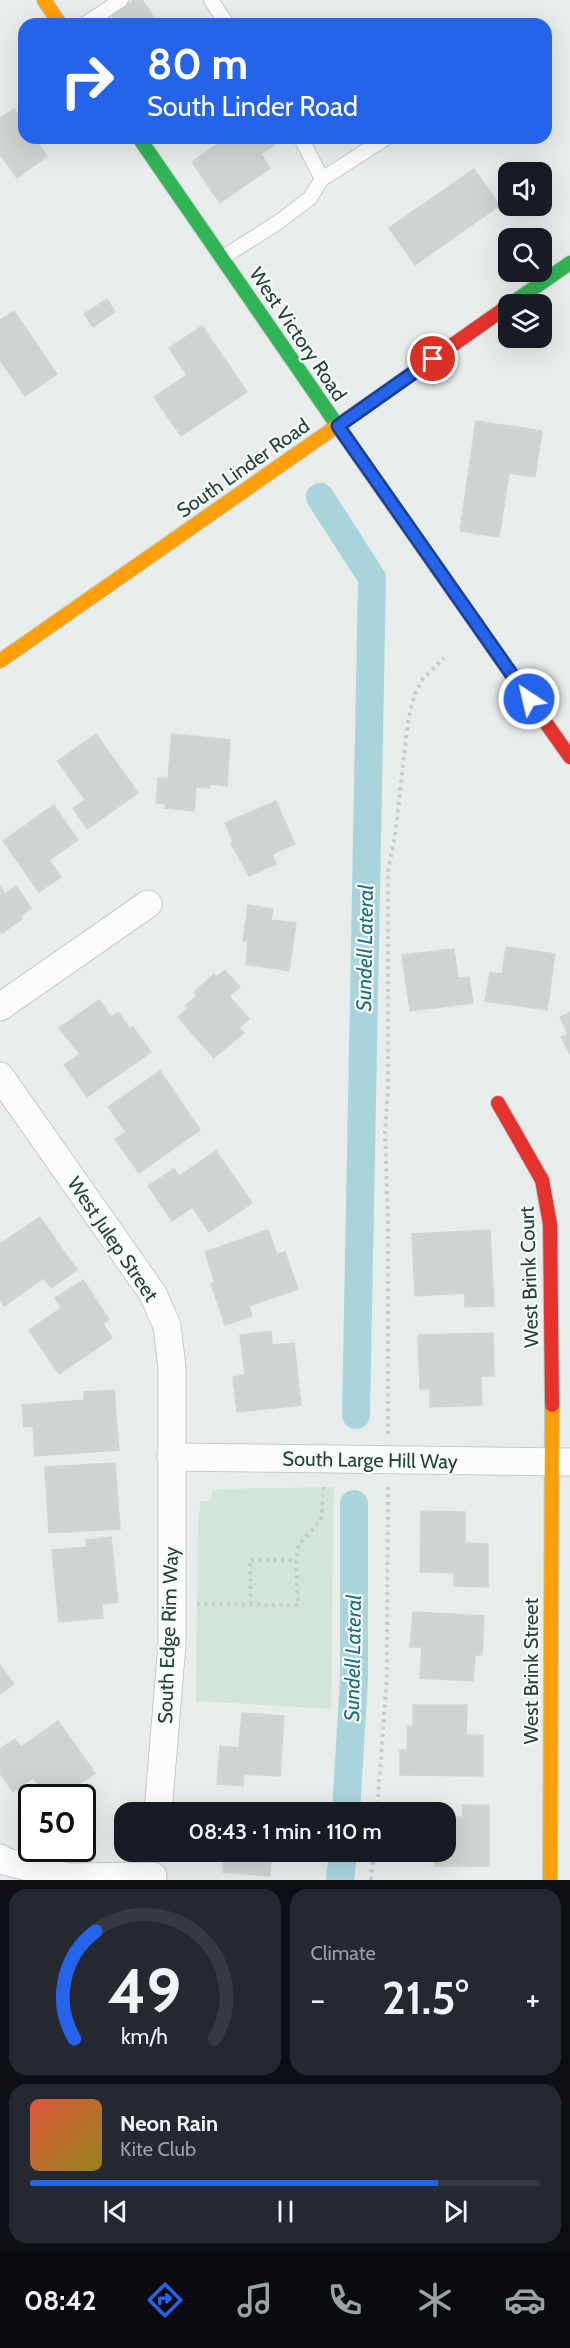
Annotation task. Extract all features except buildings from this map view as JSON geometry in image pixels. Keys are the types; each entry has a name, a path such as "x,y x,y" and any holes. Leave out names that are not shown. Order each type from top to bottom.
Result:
{"street":[{"path":"44,0 56,18"},
{"name":"West Victory Road","path":"143,144 570,757"},
{"name":"South Linder Road","path":"526,294 570,263"},
{"name":"South Linder Road","path":"0,661 498,313"},
{"path":"0,1007 148,903"},
{"name":"West Julep Street","path":"0,1076 153,1294 167,1326 172,1368 171,1457"},
{"name":"West Brink Court","path":"498,1103 543,1180 550,1224 561,1462"},
{"name":"South Large Hill Way","path":"171,1457 561,1462"},
{"name":"South Edge Rim Way","path":"159,1802 172,1644 171,1457"},
{"name":"West Brink Street","path":"550,1880 561,1462"},
{"path":"0,1858 4,1861 68,1877 154,1869"}],"lane":[{"path":"95,18 121,0"},
{"path":"211,0 223,18"},
{"path":"304,144 322,179"},
{"path":"222,258 280,221 310,198 322,179 377,144"}],"path":[{"path":"378,1802 387,1675 388,1219 385,1132 388,1090 388,871 395,836 408,721 415,693 423,679 444,658"},
{"path":"194,1604 298,1605 296,1560 299,1544 321,1520 324,1483"},
{"path":"251,1604 250,1560 296,1560"},
{"path":"371,1880 373,1862"}],"green space":[{"path":"334,1487 331,1709 196,1701 198,1518 201,1501 210,1501 213,1489"}],"waterway":[{"name":"Sundell Lateral","path":"320,497 372,578 356,1415"},
{"name":"Sundell Lateral","path":"347,1802 354,1679 354,1504"},
{"name":"Sundell Lateral","path":"340,1880 342,1862"}],"traffic: fast":[{"path":"143,144 355,451"},
{"path":"525,294 570,263"}],"traffic: slow":[{"path":"44,0 56,18"},
{"path":"0,661 400,382"},
{"path":"355,451 512,675"},
{"path":"550,1880 552,1405"}],"traffic: jam":[{"path":"400,382 498,313"},
{"path":"512,675 570,757"},
{"path":"498,1103 542,1180 550,1224 552,1405"}],"route":[{"path":"433,359 338,426 529,699"}]}
